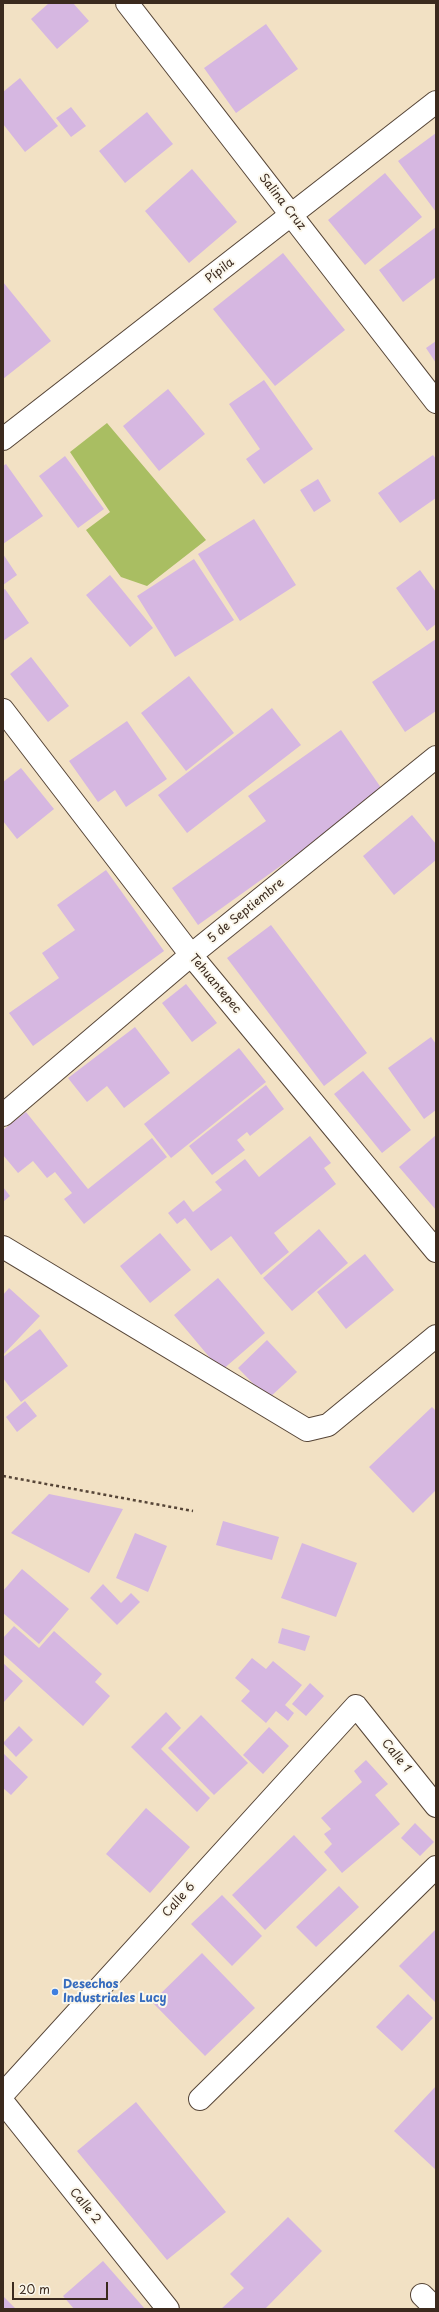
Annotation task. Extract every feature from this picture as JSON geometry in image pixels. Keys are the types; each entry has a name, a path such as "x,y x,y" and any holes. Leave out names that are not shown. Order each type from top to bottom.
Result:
{"street":[{"name":"Salina Cruz","path":"127,3 436,402"},
{"name":"Pípila","path":"3,439 436,102"},
{"name":"Tehuantepec","path":"3,710 191,956 436,1251"},
{"name":"5 de Septiembre","path":"3,1115 191,956 436,757"},
{"path":"3,1247 307,1430 328,1425 436,1336"},
{"name":"Calle 1","path":"356,1706 436,1806"},
{"name":"Calle 6","path":"3,2094 356,1706"},
{"path":"200,2099 436,1867"},
{"name":"Calle 2","path":"3,2102 168,2309"}],"path":[{"path":"3,1476 192,1511"}],"green space":[{"path":"107,423 206,540 147,586 121,577 86,530 110,512 70,452"}],"building":[{"path":"49,3 73,3 89,21 57,49 31,19"},
{"path":"266,24 298,69 236,113 204,68"},
{"path":"20,78 58,126 25,152 3,124 3,92"},
{"path":"71,107 86,126 71,137 56,118"},
{"path":"147,112 173,144 125,183 99,151"},
{"path":"436,133 436,212 398,161"},
{"path":"192,169 237,222 189,263 145,211"},
{"path":"385,173 422,217 365,265 328,220"},
{"path":"436,227 436,277 403,302 379,270"},
{"path":"283,253 345,330 275,386 213,309"},
{"path":"3,282 51,341 3,379"},
{"path":"436,341 436,363 426,348"},
{"path":"264,380 313,449 264,484 246,459 260,449 229,404"},
{"path":"168,389 205,434 159,471 123,426"},
{"path":"433,455 436,459 436,498 400,523 378,493"},
{"path":"65,456 104,509 78,528 39,476"},
{"path":"6,464 43,516 3,544 3,466"},
{"path":"318,479 331,501 314,512 300,490"},
{"path":"254,519 296,585 240,621 198,554"},
{"path":"3,554 17,575 3,585"},
{"path":"194,559 234,620 175,657 137,596"},
{"path":"420,570 436,592 436,624 427,631 396,588"},
{"path":"110,575 153,628 130,647 86,595"},
{"path":"5,589 29,623 3,641 3,590"},
{"path":"436,639 436,711 405,732 372,682"},
{"path":"31,657 69,706 48,722 10,674"},
{"path":"189,676 234,733 186,771 141,713"},
{"path":"272,708 301,745 187,833 158,795"},
{"path":"127,721 167,779 126,807 115,790 98,802 69,761"},
{"path":"341,730 384,792 198,925 172,888 266,821 248,796"},
{"path":"21,768 54,809 17,839 3,821 3,782"},
{"path":"412,815 436,844 436,860 394,895 363,856"},
{"path":"106,870 164,951 33,1046 9,1013 59,978 42,953 75,930 57,905"},
{"path":"271,925 367,1053 324,1086 227,958"},
{"path":"186,984 217,1023 192,1042 162,1003"},
{"path":"135,1027 170,1073 124,1108 107,1086 87,1102 68,1078"},
{"path":"431,1037 436,1044 436,1110 424,1119 388,1068"},
{"path":"239,1048 266,1082 171,1158 144,1124"},
{"path":"363,1071 411,1130 382,1153 334,1094"},
{"path":"266,1085 284,1109 250,1136 247,1132 237,1140 245,1150 212,1175 189,1146"},
{"path":"26,1112 88,1189 152,1138 167,1157 84,1224 64,1199 72,1193 55,1172 47,1178 33,1161 18,1173 3,1155 3,1130"},
{"path":"436,1135 436,1210 399,1167"},
{"path":"310,1136 331,1163 324,1168 336,1184 274,1233 289,1252 261,1275 231,1236 211,1251 185,1218 177,1224 168,1213 184,1200 193,1212 222,1190 215,1182 245,1159 259,1177"},
{"path":"3,1187 10,1196 3,1202"},
{"path":"319,1229 348,1263 292,1311 263,1278"},
{"path":"160,1233 191,1270 150,1303 120,1266"},
{"path":"365,1254 394,1290 346,1329 317,1292"},
{"path":"218,1278 265,1333 221,1371 174,1315"},
{"path":"9,1288 40,1316 3,1355 3,1295"},
{"path":"40,1329 68,1366 21,1402 3,1378 3,1357"},
{"path":"267,1340 297,1372 268,1399 238,1368"},
{"path":"25,1401 37,1416 17,1432 6,1417"},
{"path":"432,1407 436,1411 436,1490 413,1513 369,1467"},
{"path":"49,1494 123,1509 89,1573 11,1533"},
{"path":"223,1521 279,1537 272,1560 216,1545"},
{"path":"135,1533 167,1546 148,1592 116,1578"},
{"path":"302,1543 357,1563 336,1617 281,1598"},
{"path":"22,1569 69,1609 39,1644 3,1613 3,1591"},
{"path":"103,1584 121,1603 131,1593 140,1602 117,1625 90,1598"},
{"path":"14,1626 39,1648 54,1631 102,1674 95,1682 110,1696 83,1726 3,1654 3,1638"},
{"path":"282,1628 310,1636 305,1651 278,1643"},
{"path":"252,1658 266,1669 273,1661 302,1685 285,1705 294,1713 288,1721 276,1711 266,1723 241,1701 250,1691 235,1678"},
{"path":"3,1663 23,1681 3,1703"},
{"path":"310,1683 324,1696 306,1716 292,1704"},
{"path":"166,1712 181,1728 161,1749 210,1798 197,1812 131,1747"},
{"path":"201,1715 248,1763 214,1795 168,1748"},
{"path":"19,1726 33,1740 16,1757 3,1743"},
{"path":"269,1727 289,1746 263,1774 243,1755"},
{"path":"3,1753 28,1777 11,1795 3,1788"},
{"path":"366,1760 388,1784 375,1795 400,1824 342,1873 324,1852 332,1844 324,1834 331,1829 321,1818 362,1782 354,1771"},
{"path":"146,1808 190,1847 150,1893 106,1854"},
{"path":"415,1823 434,1842 420,1856 401,1838"},
{"path":"294,1835 327,1870 265,1930 232,1895"},
{"path":"339,1886 359,1907 316,1947 296,1927"},
{"path":"222,1895 262,1936 232,1966 191,1924"},
{"path":"436,1929 436,2003 399,1966"},
{"path":"202,1953 255,2008 205,2056 152,2002"},
{"path":"408,1994 433,2018 402,2051 376,2027"},
{"path":"436,2086 436,2170 394,2131"},
{"path":"136,2102 226,2212 167,2260 77,2151"},
{"path":"288,2217 322,2251 265,2309 221,2309 244,2288 230,2274"},
{"path":"103,2261 145,2309 74,2309 63,2296"},
{"path":"3,2296 16,2309 3,2309"}],"place":[{"name":"Desechos Industriales Lucy","path":"55,1992"}]}
